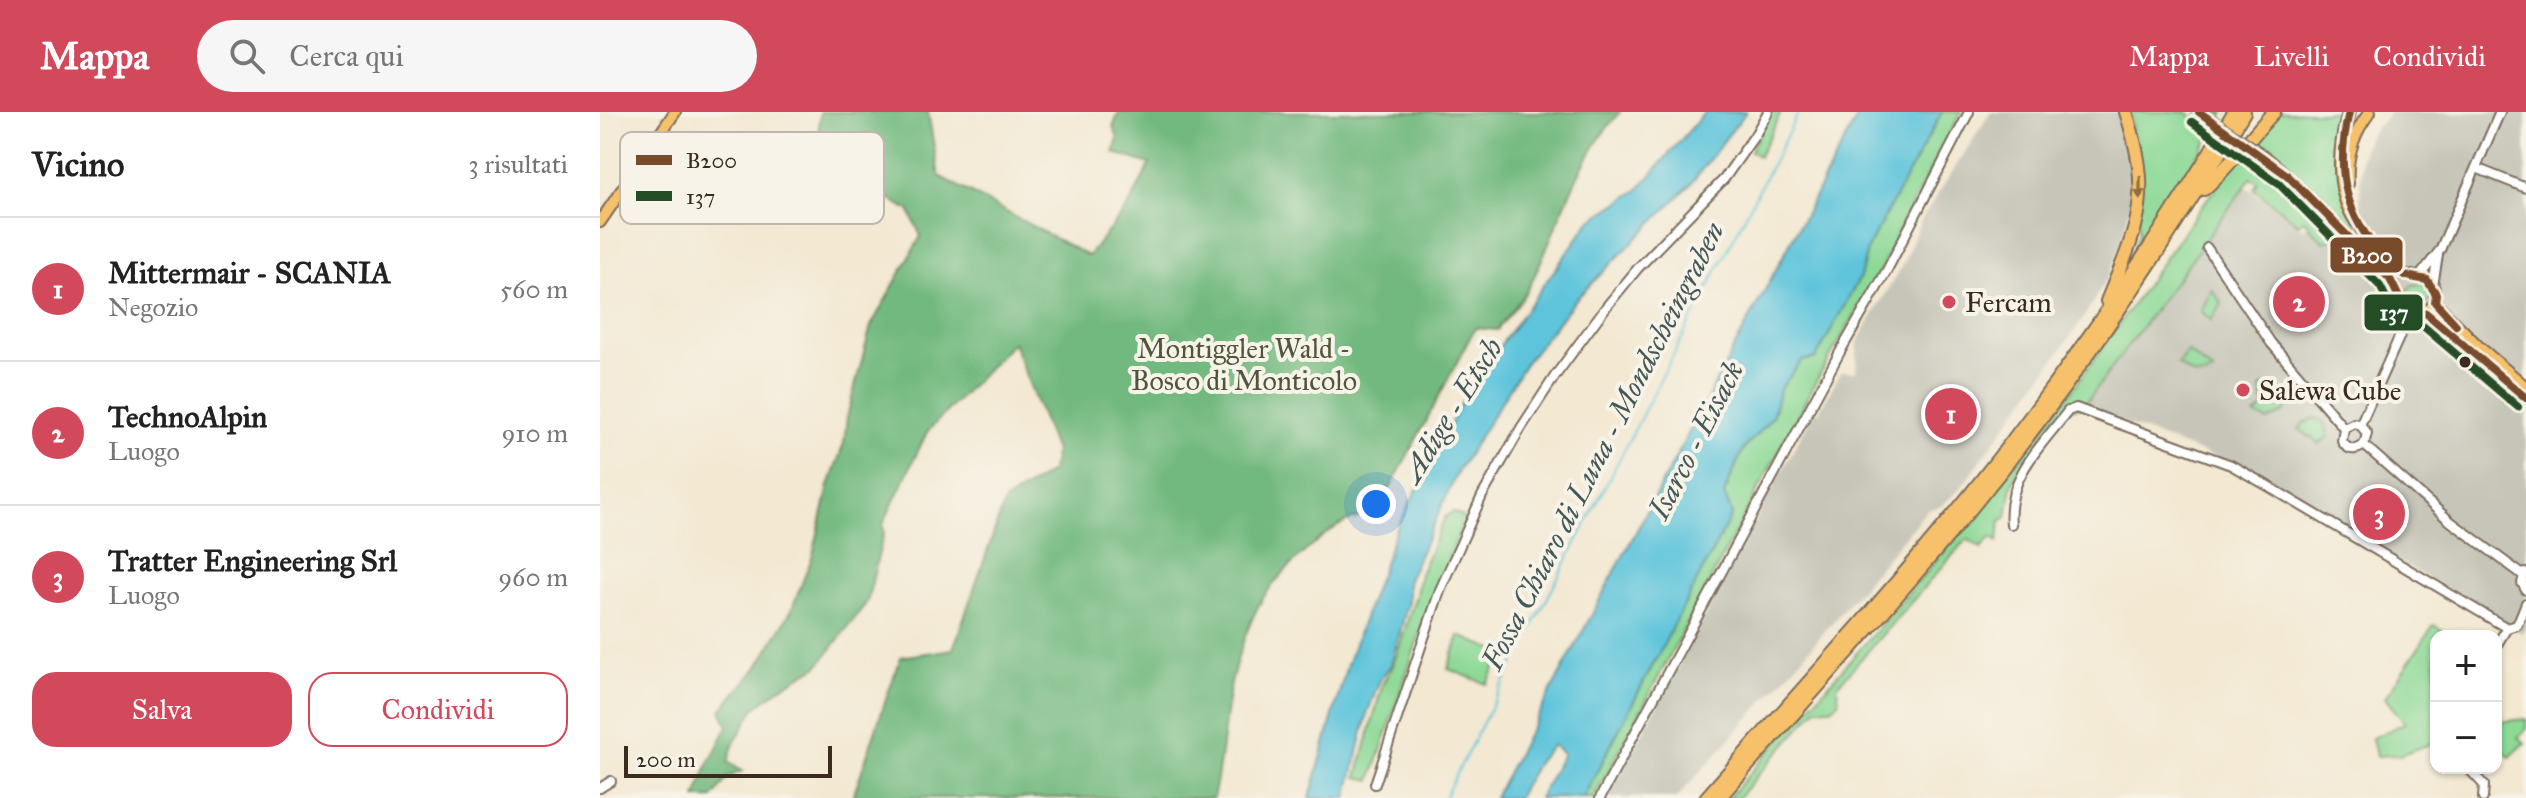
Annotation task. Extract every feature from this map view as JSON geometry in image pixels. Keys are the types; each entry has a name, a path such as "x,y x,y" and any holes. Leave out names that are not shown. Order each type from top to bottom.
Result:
{"highway":[{"path":"2097,325 2128,253 2140,208 2140,171 2126,112"},
{"path":"1706,798 1930,542 2027,421 2097,325 2185,193 2234,112"},
{"path":"1719,798 1936,551 2072,378 2195,197 2244,112"},
{"path":"2195,197 2224,172 2253,133 2274,112"},
{"path":"2349,112 2342,145 2341,171 2345,197 2357,222"}],"main road":[{"path":"661,132 675,112"},
{"path":"2370,112 2355,138 2348,162 2349,194 2357,222 2387,261 2415,277 2427,280 2433,286 2435,302 2478,346 2526,387"},
{"path":"2200,113 2287,175 2377,264 2399,293 2401,305 2410,313 2426,313 2526,398"},
{"path":"600,222 620,193"},
{"path":"2399,293 2403,284 2415,277"},
{"path":"2426,313 2435,302"}],"street":[{"path":"1375,784 1440,590 1490,483 1555,376 1606,307 1638,268 1724,179 1768,112"},
{"path":"1600,798 1886,272 1969,112"},
{"path":"2433,286 2440,250 2500,112"},
{"path":"2476,168 2526,188"},
{"path":"2207,248 2271,343 2344,428"},
{"path":"2415,277 2440,250"},
{"path":"2360,425 2410,313"},
{"path":"2011,524 2014,486 2020,473 2068,411 2076,408 2231,465 2507,628"},
{"path":"2354,423 2360,425 2367,433 2364,445 2354,450 2345,446 2341,433 2344,428 2354,423"},
{"path":"2364,445 2450,521 2525,574 2522,583 2526,590"},
{"path":"2502,636 2507,628 2517,625 2526,603"},
{"path":"2474,774 2484,785 2483,798"},
{"path":"600,788 611,781"}],"shaded area":[{"path":"1991,112 2121,112 2131,172 2130,203 2123,237 2109,275 2079,325 1960,489 1941,506 1927,510 1797,664 1677,798 1608,798 1813,413 1819,411 1841,372 1856,372 1858,341 1904,262 1920,222"},
{"path":"2390,112 2526,112 2526,627 2522,633 2232,464 2084,408 2245,186 2302,228 2360,212 2361,157 2369,136"}],"green space":[{"name":"Montiggler Wald - Bosco di Monticolo","path":"820,112 928,112 939,176 1088,256 1129,206 1150,164 1114,153 1118,138 1113,127 1119,112 1620,112 1605,130 1581,170 1526,292 1497,330 1475,328 1376,515 1352,519 1322,537 1285,571 1262,600 1245,637 1232,677 1213,798 852,798 901,657 953,649 1005,501 1052,471 1055,451 1013,342 927,432 883,524 884,532 867,602 818,666 780,688 754,709 733,745 728,762 742,771 728,777 713,798 696,798 708,765 728,726 721,710 757,668 791,611 813,555 829,486 844,443 847,417 871,326 921,236 909,210 884,196 884,132 819,132"},
{"path":"1771,112 1781,112 1759,156 1750,151"},
{"path":"1942,112 1961,112 1881,269 1814,385 1594,798 1583,798 1732,514 1724,494 1742,451 1772,417 1780,389 1802,361 1816,357 1860,277 1868,247"},
{"path":"2131,112 2186,112 2195,118 2200,112 2225,112 2124,274 2139,233"},
{"path":"2277,112 2347,112 2341,144 2356,224 2402,276 2396,284 2317,197 2265,151 2280,174 2341,235 2324,242 2304,220 2298,224 2254,189 2258,182 2251,178 2083,407 2067,409 2017,473 2007,517 2000,521 1998,542 1991,537 1981,548 1969,540 1965,541 1837,686 1839,702 1831,708 1817,708 1738,798 1728,798 1982,506 2061,405 2220,182"},
{"path":"2418,284 2427,287 2430,296 2427,305 2418,308 2409,305 2406,296 2409,287"},
{"path":"2212,289 2222,304 2211,320 2201,311"},
{"path":"2187,351 2213,372 2198,376 2182,368 2178,364"},
{"path":"2263,386 2285,392 2291,402 2283,413 2268,421 2255,415 2264,407"},
{"path":"2315,418 2324,422 2329,436 2319,444 2299,429"},
{"path":"1453,512 1465,518 1428,609 1371,780 1357,777 1383,683 1393,666 1420,574 1445,517"},
{"path":"2430,631 2430,744 2399,755 2376,756 2372,738 2405,723 2385,698"},
{"path":"1459,636 1503,653 1487,684 1448,669"},
{"path":"2526,719 2526,729 2518,737 2525,743 2510,757 2502,751 2502,721"}],"water":[{"path":"1705,112 1746,112 1689,186 1577,298 1526,362 1458,471 1408,580 1408,602 1391,665 1380,680 1368,711 1347,798 1310,798 1347,665 1396,530 1468,390 1590,221 1638,190"},
{"name":"Isarco - Eisack","path":"1860,112 1942,112 1868,247 1860,277 1816,358 1802,361 1780,389 1772,417 1742,451 1724,494 1732,514 1583,798 1539,798 1563,754 1553,745 1538,761 1517,798 1494,798"}],"waterway":[{"name":"Fossa Chiaro di Luna - Mondscheingraben","path":"1444,798 1799,112"}],"transit line":[{"name":"B200","path":"2199,112 2287,175 2390,279 2405,310 2418,315 2426,313 2526,398"},
{"name":"B200","path":"2349,112 2343,145 2344,177 2359,223 2392,267 2406,275 2427,280 2436,294 2435,302 2456,325"},
{"name":"137","path":"2192,122 2279,184 2380,286 2397,319 2415,327 2423,326 2518,407"}],"place":[{"name":"Fercam","path":"1949,302"},
{"name":"TechnoAlpin","path":"2299,302"},
{"name":"Salewa Cube","path":"2243,390"},
{"name":"Mittermair - SCANIA","path":"1951,414"},
{"name":"Tratter Engineering Srl","path":"2379,514"}],"water label":[{"name":"Adige - Etsch","path":"1452,410"}]}
